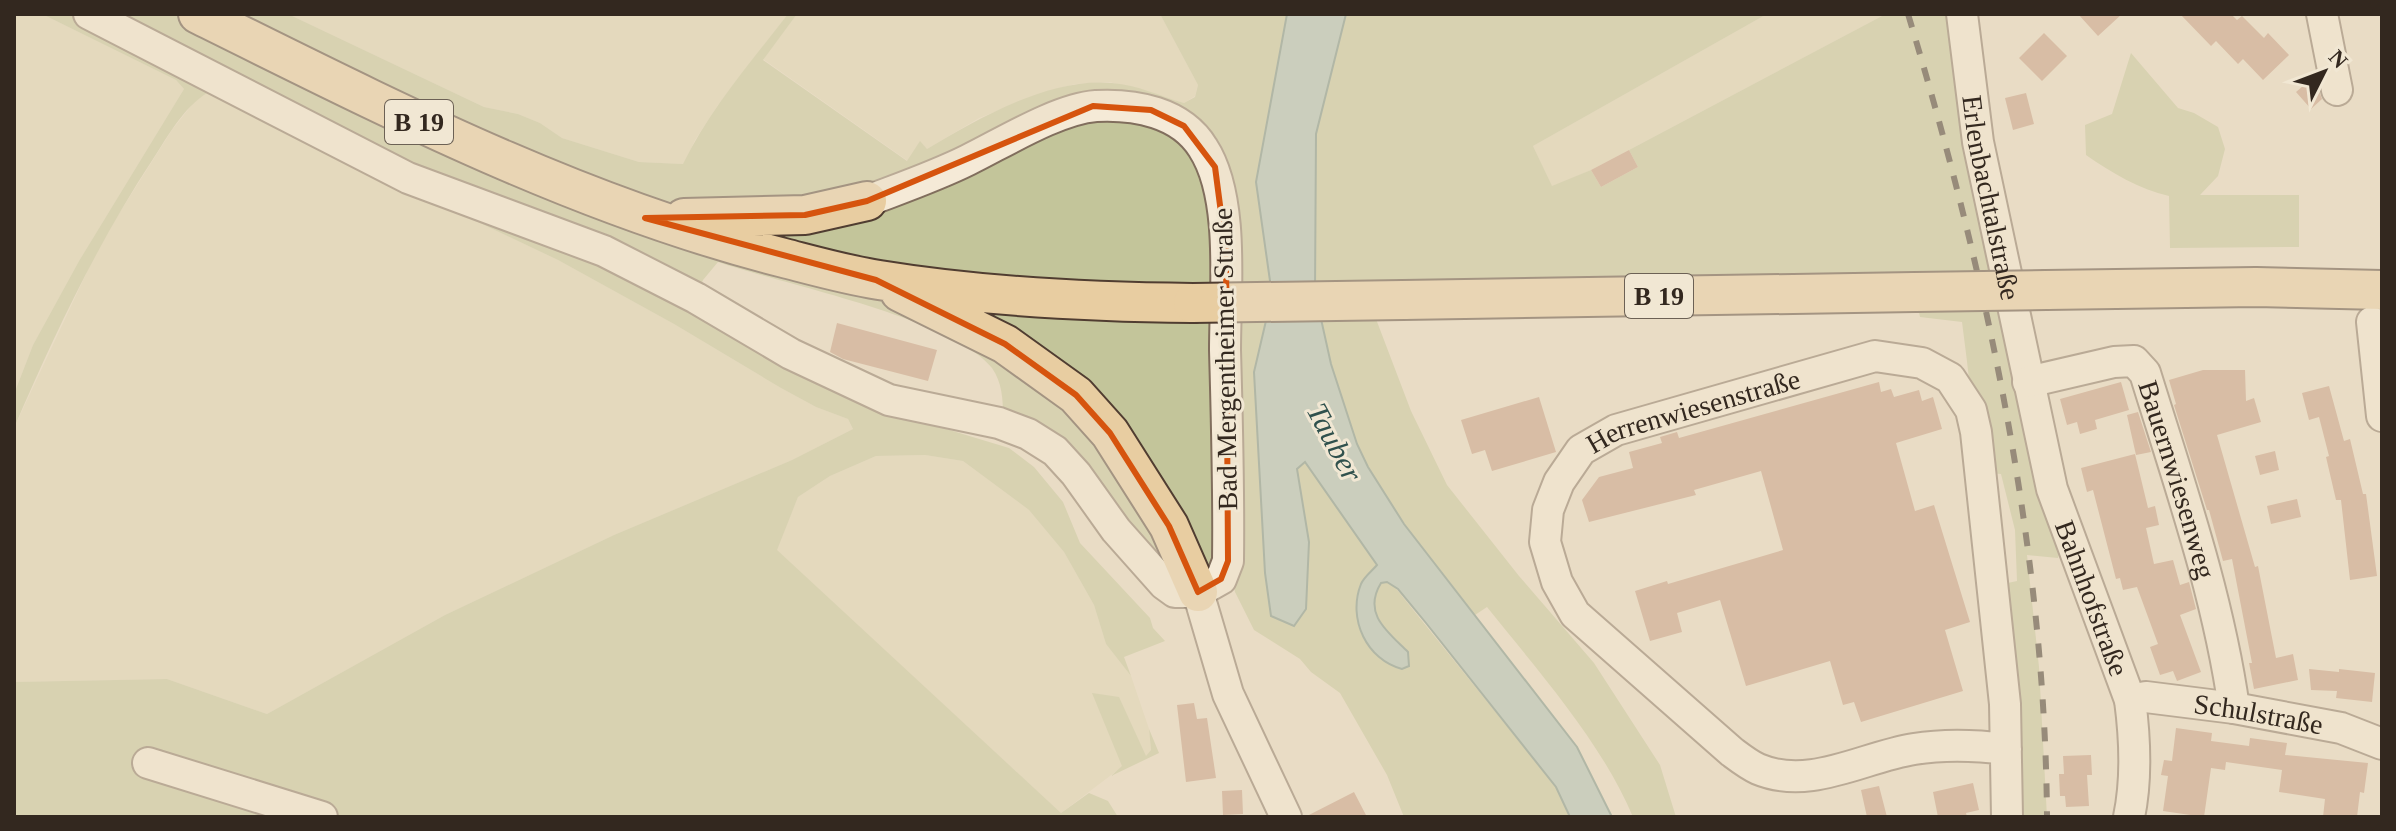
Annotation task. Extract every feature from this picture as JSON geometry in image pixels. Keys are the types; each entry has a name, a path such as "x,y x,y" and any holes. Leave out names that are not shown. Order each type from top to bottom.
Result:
{"main road":[{"name":"B 19","path":"198,14 498,159 645,218 741,247 876,280 1034,298 1193,303 2256,287 2369,300"},
{"path":"645,218 805,215 867,201"},
{"path":"876,280 1005,344 1076,395 1110,433 1169,526 1198,592"}],"street":[{"path":"89,14 408,178 604,251 696,298 791,354 889,400 999,423 1028,434 1055,451 1076,474 1116,530 1164,584 1175,592 1198,592 1228,694 1286,817"},
{"name":"Erlenbachtalstraße","path":"1962,14 1978,142 2028,382"},
{"path":"2322,14 2337,90"},
{"name":"Bad Mergentheimer Straße","path":"867,201 965,162 1056,117 1093,106 1151,110 1184,126 1201,145 1215,167 1221,193 1226,251 1228,561 1221,579 1198,592"},
{"path":"2369,300 2382,416"},
{"name":"Herrenwiesenstraße","path":"2006,749 1971,745 1912,749 1817,775 1798,776 1758,769 1732,752 1575,614 1557,582 1545,542 1548,510 1559,482 1581,450 1616,430 1875,356 1922,363 1950,378 1971,410 1976,432 2004,689 2006,749 2007,817"},
{"name":"Bauernwiesenweg","path":"2028,382 2114,362 2134,361 2145,373 2205,573 2227,663 2234,708"},
{"name":"Bahnhofstraße","path":"2028,382 2052,489 2130,700 2134,726 2134,771 2129,817"},
{"name":"Schulstraße","path":"2130,700 2146,697 2234,708 2341,728 2382,744"},
{"path":"148,763 322,817"}],"highlighted area":[{"path":"1093,106 1151,110 1184,126 1215,167 1226,251 1228,561 1221,579 1198,592 1169,526 1110,433 1076,395 1005,344 876,280 645,218 805,215 867,201"}],"shaded area":[{"path":"14,14 42,14 176,80 184,89 79,261 33,345 14,394"},
{"path":"288,14 788,14 718,105 695,140 684,164 639,162 562,138 540,123 518,114 484,107"},
{"path":"797,14 1160,14 1198,85 1195,96 1184,103 1110,82 1075,84 1045,92 979,118 927,149 920,142 908,161 763,59"},
{"path":"1767,14 1882,16 1591,170 1552,187 1533,146"},
{"path":"207,93 230,101 281,129 558,260 781,388 816,407 848,419 853,429 792,460 614,535 445,615 267,714 167,679 14,682 14,428 101,242 172,130 195,101"},
{"path":"925,455 963,461 1029,510 1064,552 1094,605 1106,644 1131,676 1149,729 1151,750 1146,757 1093,694 1123,766 1061,813 776,550 798,497 830,476 876,456"}],"green space":[{"path":"42,14 288,14 484,107 518,114 540,123 562,138 639,162 683,164 718,105 788,14 797,14 763,60 907,161 920,141 927,149 992,113 1064,86 1122,84 1184,103 1195,97 1198,85 1160,14 1287,14 1256,182 1329,476 1324,488 1377,565 1556,787 1570,817 1404,817 1387,775 1340,693 1311,672 1300,659 1254,630 1235,592 1228,563 1175,592 1003,416 998,379 992,368 972,350 942,333 905,318 718,262 703,280 696,298 791,354 981,419 933,425 1009,448 1034,467 1063,502 1080,543 1150,618 1153,628 1165,641 1124,657 1131,676 1106,644 1094,605 1064,552 1029,510 963,461 925,455 876,456 830,476 798,497 777,550 1061,813 1089,793 1108,801 1118,817 14,817 14,682 167,679 267,714 445,615 614,535 792,460 853,429 848,419 816,407 781,388 558,260 281,129 230,101 207,93 177,123 113,224 61,324 14,428 14,394 33,345 79,261 184,89 176,80"},
{"path":"1346,14 1767,14 1533,146 1552,186 1591,170 1601,187 1638,167 1629,150 1882,14 1962,14 2060,550 2058,558 2027,555 2039,667 2047,817 2007,817 1994,586 2017,581 2015,530 2001,474 1980,472 1962,322 1920,317 1915,293 1376,319 1411,411 1447,485 1519,576 1594,663 1660,765 1676,817 1633,817 1604,761 1567,708 1487,607 1475,615 1404,524 1357,444 1331,364 1315,292 1316,134"},
{"path":"2131,53 2178,108 2218,127 2225,149 2218,176 2200,195 2299,195 2299,247 2170,248 2169,196 2126,180 2086,155 2085,125 2112,114"},
{"path":"1092,693 1119,697 1146,756 1151,750 1149,729 1159,753 1111,776 1122,766"}],"water":[{"name":"Tauber","path":"1287,14 1346,14 1316,134 1315,292 1331,364 1357,444 1404,524 1577,747 1612,817 1570,817 1556,787 1398,589 1387,582 1381,583 1376,594 1376,613 1386,630 1408,652 1409,666 1402,669 1390,664 1370,647 1359,624 1357,597 1362,581 1377,565 1305,462 1297,469 1309,542 1306,609 1294,626 1271,616 1265,573 1254,372 1272,295 1256,182"}],"building":[{"path":"2078,14 2122,14 2098,36"},
{"path":"2180,14 2231,14 2237,20 2242,16 2264,38 2268,33 2289,55 2263,80 2243,59 2238,64 2216,41 2211,46"},
{"path":"2044,33 2067,56 2042,81 2019,58"},
{"path":"2310,80 2318,88 2322,99 2311,109 2296,92"},
{"path":"2026,93 2034,124 2013,130 2005,98"},
{"path":"1629,150 1638,167 1601,187 1591,170"},
{"path":"837,323 937,350 928,381 843,359 830,352"},
{"path":"2203,370 2245,370 2246,401 2254,398 2261,422 2217,435 2255,567 2258,566 2276,658 2293,654 2298,680 2254,689 2232,559 2223,561 2169,380"},
{"path":"1879,382 1881,392 1891,389 1894,397 1919,390 1922,401 1933,397 1942,429 1896,443 1915,511 1934,505 1970,622 1945,630 1963,691 1861,722 1854,702 1843,705 1830,661 1746,686 1720,600 1677,613 1682,632 1650,641 1635,591 1783,550 1761,471 1694,490 1696,495 1589,522 1582,500 1599,477 1633,468 1629,452 1662,443 1660,437 1677,432 1679,438"},
{"path":"2121,382 2129,410 2095,420 2097,429 2080,434 2077,422 2067,425 2060,399"},
{"path":"2329,386 2344,441 2350,439 2363,494 2366,494 2377,576 2350,580 2341,500 2336,500 2319,417 2309,420 2302,393"},
{"path":"1539,397 1556,452 1492,471 1485,450 1472,454 1461,420"},
{"path":"2138,412 2151,452 2136,455 2127,415"},
{"path":"2275,451 2279,470 2260,475 2255,456"},
{"path":"2135,454 2148,508 2155,506 2159,525 2146,528 2154,564 2173,560 2180,585 2189,582 2196,609 2180,615 2201,672 2177,681 2173,671 2160,675 2150,647 2158,644 2137,587 2123,590 2120,578 2116,579 2093,490 2087,492 2081,468"},
{"path":"2297,499 2301,517 2271,524 2267,506"},
{"path":"2309,669 2375,673 2372,702 2336,698 2337,691 2311,690"},
{"path":"1194,703 1197,719 1207,718 1216,778 1186,782 1177,705"},
{"path":"2176,728 2212,733 2211,741 2249,746 2250,738 2287,743 2285,755 2368,763 2357,817 2323,817 2325,799 2279,792 2282,770 2226,762 2225,770 2211,768 2204,817 2163,811 2168,776 2161,775 2164,760 2172,761"},
{"path":"2091,755 2092,775 2087,775 2089,806 2066,807 2065,796 2060,796 2059,774 2064,774 2063,756"},
{"path":"1973,783 1979,810 1966,813 1967,817 1938,817 1933,792"},
{"path":"1879,786 1887,817 1867,817 1861,790"},
{"path":"1242,790 1243,814 1223,815 1222,791"},
{"path":"1354,792 1367,817 1305,817"}],"railway":[{"path":"1908,14 1962,210 2006,411 2023,512 2035,614 2044,716 2047,817"}]}
